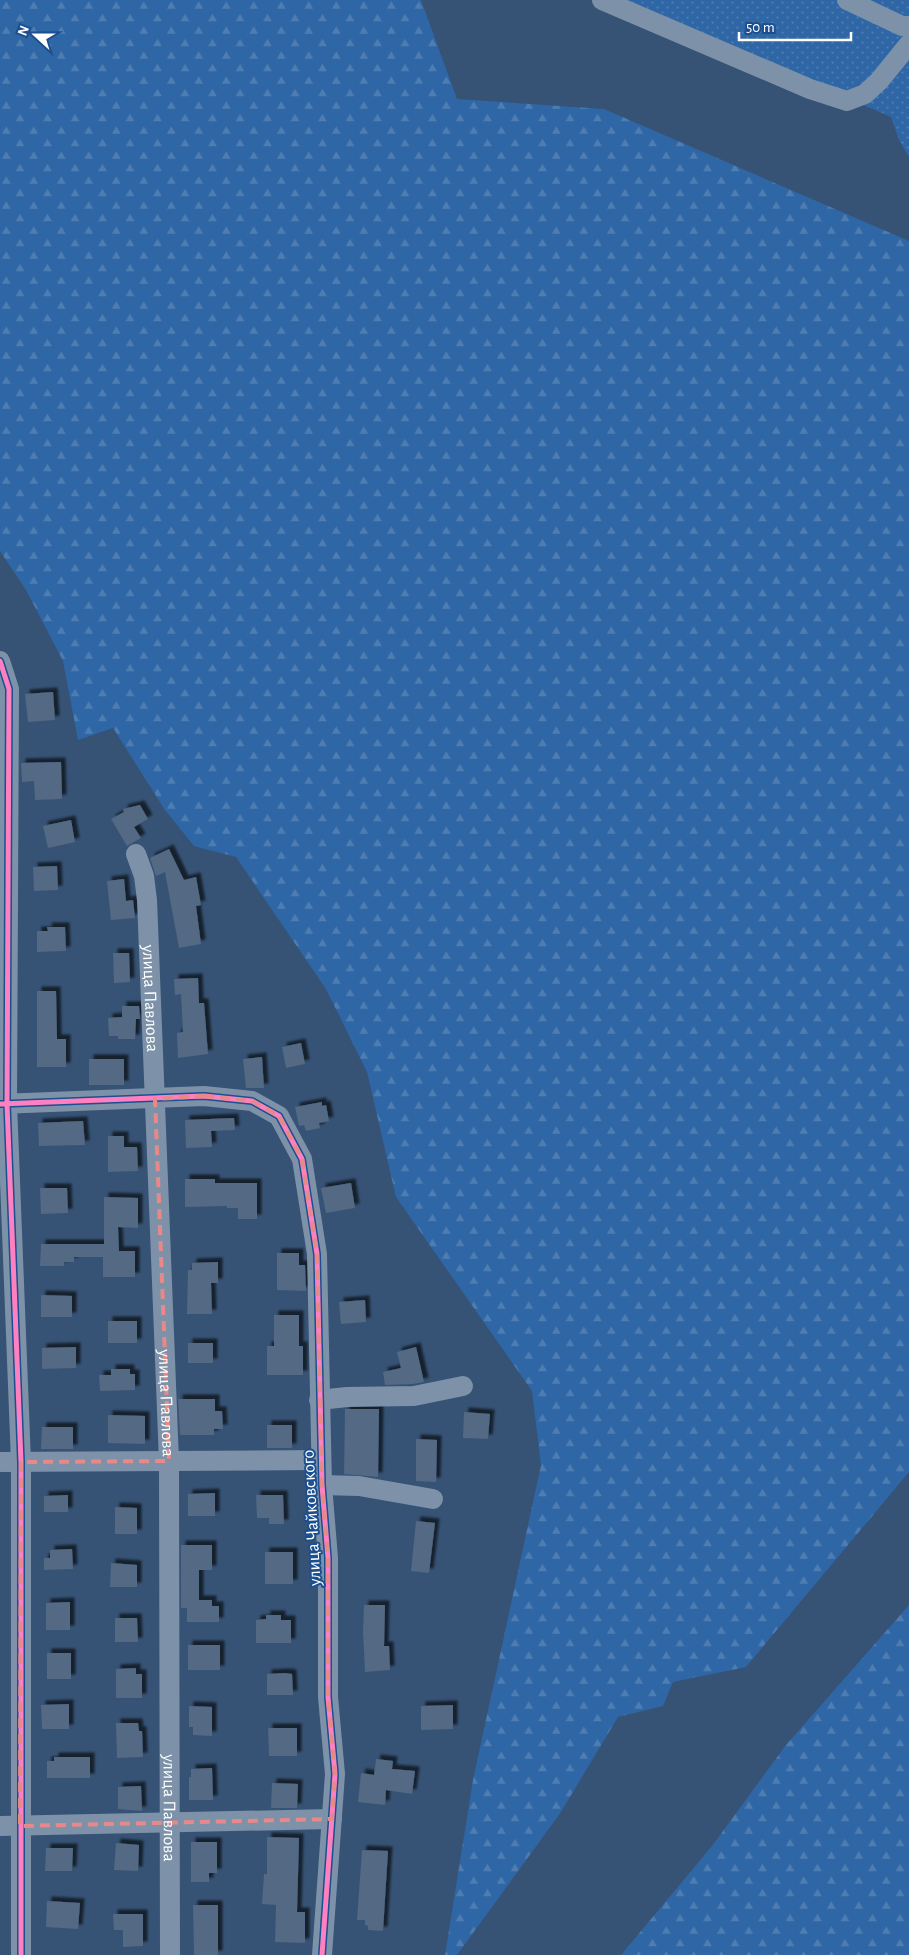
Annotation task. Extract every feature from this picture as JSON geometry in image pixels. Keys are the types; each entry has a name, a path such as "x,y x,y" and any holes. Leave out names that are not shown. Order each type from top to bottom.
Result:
{"street":[{"path":"602,0 810,89 847,101 865,94 880,81 909,44"},
{"path":"847,0 902,26 909,26"},
{"path":"0,661 9,689 4,1104 21,1462 21,1955"},
{"name":"улица Павлова","path":"136,854 144,876 147,900 169,1461 170,1955"},
{"name":"улица Чайковского","path":"154,1099 204,1096 252,1101 279,1116 302,1159 317,1254 321,1460 328,1558 328,1697 335,1774 322,1955"},
{"path":"4,1104 154,1099"},
{"path":"319,1400 347,1397 414,1396 463,1386"},
{"path":"0,1462 321,1460"},
{"path":"322,1485 359,1486 433,1499"},
{"path":"0,1826 332,1819"}],"highlighted area":[{"path":"204,1096 252,1101 279,1116 302,1159 317,1254 322,1485 328,1558 328,1697 335,1774 332,1819 20,1826 21,1462 169,1461 155,1099"}],"green space":[{"path":"0,0 421,0 457,99 604,109 909,241 909,1472 746,1667 673,1682 663,1706 618,1717 561,1812 457,1955 445,1955 473,1780 541,1465 532,1391 396,1197 367,1072 326,989 236,857 194,846 165,810 113,728 78,740 63,661 26,590 0,551"},
{"path":"622,0 909,0 909,157 899,140 891,117"},
{"path":"909,1605 909,1955 621,1955 712,1846 786,1745"}],"building":[{"path":"53,692 55,720 28,722 25,694"},
{"path":"61,762 62,799 35,800 34,781 22,782 21,763"},
{"path":"140,805 148,819 134,827 141,838 127,846 111,819 124,812 123,809"},
{"path":"71,820 75,842 48,848 43,826"},
{"path":"169,849 184,880 196,877 201,905 196,906 201,944 179,948 165,872 156,876 150,858"},
{"path":"57,866 58,890 34,891 33,867"},
{"path":"124,879 126,901 133,900 135,918 111,920 107,881"},
{"path":"47,927 65,927 66,951 37,952 37,931 48,931"},
{"path":"113,953 129,953 130,982 114,983"},
{"path":"198,978 199,1003 204,1003 208,1054 178,1058 177,1033 183,1032 181,994 175,995 174,979"},
{"path":"37,991 56,991 57,1039 66,1039 66,1067 37,1067"},
{"path":"122,1006 139,1006 140,1019 136,1019 135,1039 118,1039 118,1036 109,1036 108,1018 122,1017"},
{"path":"301,1043 305,1064 286,1068 282,1047"},
{"path":"262,1057 264,1088 246,1088 243,1059"},
{"path":"89,1059 124,1059 124,1085 89,1085"},
{"path":"322,1102 322,1106 326,1105 329,1121 319,1123 320,1128 306,1131 304,1125 299,1126 295,1107"},
{"path":"234,1118 235,1130 211,1131 212,1147 186,1148 185,1120"},
{"path":"83,1121 85,1145 39,1146 38,1123"},
{"path":"108,1136 124,1136 124,1147 137,1147 138,1171 108,1172"},
{"path":"185,1179 215,1179 215,1183 257,1183 257,1219 238,1219 238,1208 227,1208 227,1206 185,1207"},
{"path":"351,1183 355,1208 326,1213 321,1188"},
{"path":"40,1188 67,1188 68,1213 41,1214"},
{"path":"104,1197 138,1198 138,1228 118,1227 119,1251 135,1251 135,1277 103,1277 103,1257 74,1257 74,1262 64,1262 64,1266 40,1266 41,1244 104,1244"},
{"path":"277,1253 299,1253 299,1265 305,1265 306,1291 277,1290"},
{"path":"218,1262 218,1283 211,1283 212,1314 187,1314 188,1270 192,1270 192,1263"},
{"path":"41,1295 72,1296 72,1317 41,1317"},
{"path":"365,1300 366,1322 341,1324 339,1302"},
{"path":"274,1315 299,1315 299,1346 303,1346 303,1375 267,1375 267,1346 274,1346"},
{"path":"108,1321 137,1321 137,1343 108,1343"},
{"path":"188,1343 213,1343 213,1363 188,1363"},
{"path":"76,1347 76,1368 42,1369 42,1348"},
{"path":"416,1347 424,1382 385,1385 383,1372 401,1368 397,1352"},
{"path":"111,1369 130,1369 130,1374 135,1374 135,1390 100,1391 99,1375 111,1375"},
{"path":"178,1399 215,1399 215,1411 222,1411 223,1429 214,1429 214,1435 180,1435"},
{"path":"345,1409 379,1409 378,1477 344,1474"},
{"path":"464,1412 490,1414 488,1439 463,1438"},
{"path":"108,1415 145,1416 145,1444 108,1443"},
{"path":"267,1425 292,1425 292,1448 267,1448"},
{"path":"42,1427 73,1427 73,1449 41,1449"},
{"path":"416,1439 437,1440 436,1482 416,1481"},
{"path":"215,1493 215,1516 188,1516 188,1494"},
{"path":"68,1495 68,1512 44,1512 44,1496"},
{"path":"256,1495 283,1495 284,1524 269,1524 269,1518 257,1518"},
{"path":"115,1507 137,1508 137,1534 115,1534"},
{"path":"416,1521 435,1523 429,1573 411,1571"},
{"path":"181,1545 212,1545 212,1570 199,1570 199,1600 212,1600 212,1606 219,1606 219,1622 187,1622 187,1608 181,1608"},
{"path":"72,1549 73,1569 44,1570 44,1558 50,1558 50,1550"},
{"path":"265,1552 293,1552 293,1584 265,1584"},
{"path":"111,1563 137,1565 137,1587 110,1587"},
{"path":"70,1602 70,1630 46,1630 46,1603"},
{"path":"364,1605 385,1605 384,1646 389,1646 390,1670 365,1672"},
{"path":"266,1615 281,1615 281,1620 291,1620 291,1643 256,1643 256,1620 266,1619"},
{"path":"115,1618 137,1618 138,1642 115,1642"},
{"path":"188,1645 220,1645 220,1670 188,1670"},
{"path":"47,1653 71,1653 71,1679 47,1679"},
{"path":"136,1668 136,1674 142,1674 142,1698 116,1698 116,1669"},
{"path":"267,1674 292,1674 293,1695 267,1695"},
{"path":"69,1704 69,1729 42,1729 41,1705"},
{"path":"453,1705 453,1729 421,1730 421,1706"},
{"path":"189,1706 212,1707 212,1736 193,1735 193,1727 189,1727"},
{"path":"116,1723 138,1723 139,1731 142,1731 143,1757 117,1758"},
{"path":"268,1728 297,1728 297,1756 269,1756"},
{"path":"54,1757 90,1757 90,1778 47,1778 47,1761 54,1761"},
{"path":"376,1759 393,1761 392,1769 415,1771 412,1794 386,1790 385,1805 358,1802 361,1773 374,1775"},
{"path":"212,1768 213,1800 189,1800 191,1769"},
{"path":"272,1783 298,1784 297,1808 271,1808"},
{"path":"141,1786 142,1811 118,1809 118,1787"},
{"path":"267,1837 299,1838 297,1912 305,1912 305,1943 275,1942 276,1905 262,1904 264,1874 267,1874"},
{"path":"191,1842 217,1842 217,1873 209,1873 209,1882 191,1882"},
{"path":"116,1843 139,1845 138,1871 114,1870"},
{"path":"46,1848 73,1848 72,1871 45,1871"},
{"path":"362,1850 388,1851 383,1931 368,1930 365,1920 357,1920"},
{"path":"47,1901 80,1903 78,1929 46,1927"},
{"path":"193,1905 218,1905 218,1955 194,1955"},
{"path":"113,1914 143,1914 143,1946 123,1947 123,1930 114,1930"}],"cycle path":[{"path":"0,661 9,689 7,1104 21,1462 21,1955"},
{"path":"0,1104 204,1096 252,1101 279,1116 302,1159 317,1254 322,1485 328,1558 328,1697 335,1774 322,1955"}]}
